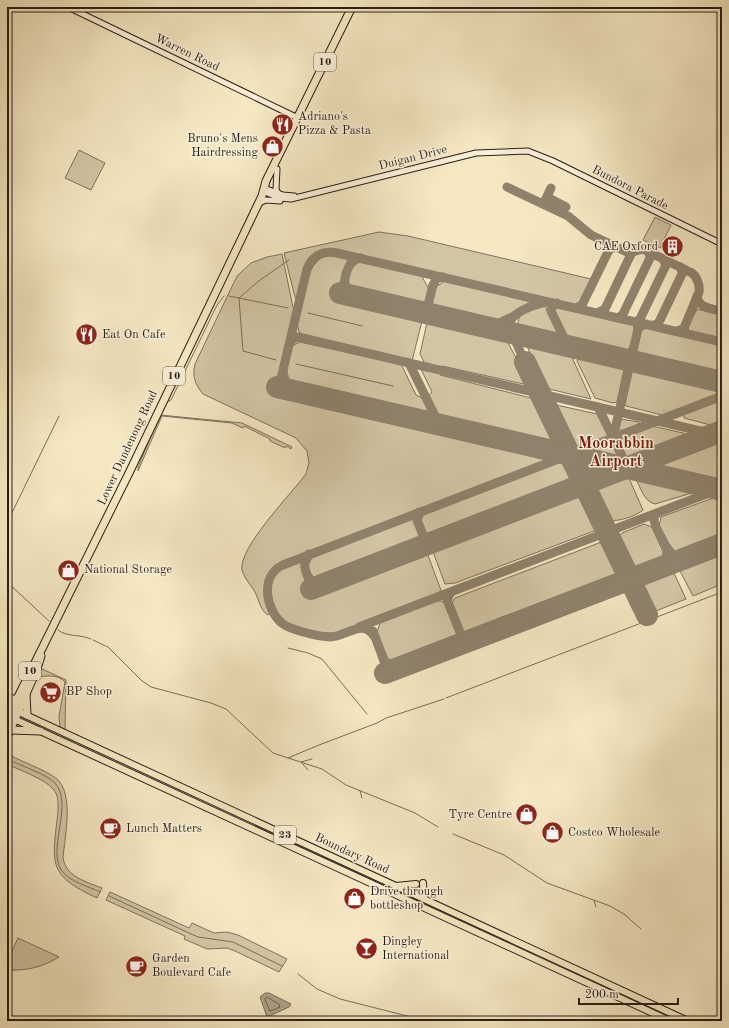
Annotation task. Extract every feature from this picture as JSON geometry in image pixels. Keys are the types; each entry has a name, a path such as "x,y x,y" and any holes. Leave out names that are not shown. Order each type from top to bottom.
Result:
{"highway":[{"name":"Lower Dandenong Road","path":"7,737 12,709 258,204 352,7"},
{"name":"Lower Dandenong Road","path":"264,191 277,169 285,146"},
{"name":"Lower Dandenong Road","path":"12,709 26,692 37,669 44,644"},
{"path":"26,692 27,715"},
{"path":"7,699 17,699"},
{"path":"10,721 40,730"}],"main road":[{"name":"Warren Road","path":"68,7 298,118"},
{"name":"Duigan Drive","path":"264,191 279,198 291,199 476,154 528,151"},
{"name":"Bundora Parade","path":"528,151 553,161 722,244"},
{"path":"277,169 276,189 278,193"},
{"name":"Duigan Drive","path":"264,191 286,196 304,196"},
{"path":"258,204 266,200 281,201 291,199"},
{"name":"Boundary Road","path":"12,709 688,1021"},
{"name":"Boundary Road","path":"10,721 40,730 669,1021"},
{"path":"423,883 424,899"},
{"path":"396,886 416,884"},
{"path":"662,1009 669,1021"}],"shaded area":[{"path":"79,150 105,163 91,190 65,178"},
{"path":"655,217 671,225 660,248 643,240"},
{"path":"379,232 408,236 591,279 581,302 575,305 330,249 321,251 314,255 309,261 302,276 296,301 284,253"},
{"path":"282,254 294,312 275,394 552,458 278,564 268,574 266,580 265,586 271,611 268,615 261,608 255,592 243,573 243,560 248,548 267,521 306,474 309,463 307,451 296,438 203,394 196,384 194,373 195,364 237,276 251,263 267,257"},
{"path":"329,255 348,258 339,298 423,317 412,361 305,336 299,332 297,323 309,273 314,265"},
{"path":"362,261 421,275 429,289 425,308 353,290 348,283 348,275 352,266"},
{"path":"444,281 535,302 491,323 430,309 435,288"},
{"path":"545,306 560,336 559,338 526,329 518,324 520,316 527,310"},
{"path":"560,307 632,324 634,334 629,348 627,351 623,351 568,339 556,320 555,311 556,308"},
{"path":"697,309 722,315 722,339 688,331 689,324"},
{"path":"428,318 493,333 493,335 506,339 528,380 528,385 442,366 441,368 425,364 420,354"},
{"path":"645,327 722,344 722,374 639,354 637,352 637,342 641,331"},
{"path":"300,342 401,364 416,395 422,398 429,413 292,382 289,379 287,370 289,355 292,346"},
{"path":"529,344 570,353 591,399 545,388 527,346"},
{"path":"585,356 625,364 617,402 613,403 595,398 577,361 579,357"},
{"path":"633,367 721,388 714,396 662,415 626,406 625,404"},
{"path":"421,369 535,399 545,413 556,444 439,416 428,396 432,392"},
{"path":"722,399 722,426 718,427 684,418 684,414"},
{"path":"552,404 597,414 608,436 580,448 572,445"},
{"path":"160,415 242,423 292,447 291,449 286,446 285,448 244,426 243,428 232,423 162,416 138,471 138,467"},
{"path":"620,419 639,422 640,424 622,431 618,428"},
{"path":"652,426 692,435 693,437 632,461 627,460 618,443 619,439"},
{"path":"711,441 722,443 722,481 649,465"},
{"path":"611,442 619,458 588,451 588,450"},
{"path":"560,461 566,463 577,482 438,535 433,536 425,532 421,521 424,513"},
{"path":"580,464 606,470 586,478"},
{"path":"621,475 628,476 643,510 627,518 610,520 592,487"},
{"path":"635,477 692,491 692,493 655,504 651,503 645,497"},
{"path":"580,491 597,527 594,531 455,583 445,584 432,549"},
{"path":"716,497 722,498 722,536 679,553 672,551 659,527 661,517"},
{"path":"413,518 422,541 324,579 317,579 310,574 308,565 313,556"},
{"path":"644,524 652,527 664,554 660,560 634,570 631,568 620,544 619,537 622,533"},
{"path":"604,541 620,575 468,633 463,631 452,603 455,598"},
{"path":"426,550 442,593 339,632 320,632 291,625 281,618 273,606 270,583 273,576 279,569 288,565 300,561 312,594"},
{"path":"722,552 722,584 693,596 680,571"},
{"path":"673,571 686,599 651,613 638,584"},
{"path":"434,601 441,601 446,604 459,637 396,661 388,659 377,632 380,623"},
{"path":"40,668 66,680 65,730 60,728 59,716 65,682 62,679 55,677 37,677"},
{"path":"10,755 52,775 62,786 67,805 63,857 65,864 72,874 78,878 102,888 97,898 69,882 56,866 55,844 58,803 55,791 49,785 32,775 7,764"},
{"path":"110,892 189,928 192,923 214,933 227,932 238,935 287,959 279,972 227,948 207,949 184,939 185,936 106,900"},
{"path":"18,938 59,957 34,968 7,970 7,962"}],"water":[{"path":"265,993 269,993 291,1004 289,1007 267,1017 260,997"}],"waterway":[{"path":"276,360 243,351 239,298 260,280 289,260"},
{"path":"167,402 171,400 217,305 224,296"},
{"path":"229,296 288,308"},
{"path":"308,313 362,326"},
{"path":"296,364 393,386"},
{"path":"7,523 59,416"},
{"path":"7,582 49,621"},
{"path":"446,698 722,592"},
{"path":"58,630 65,634 82,636 91,639"},
{"path":"93,640 108,647 141,680 151,687 211,703 226,709 273,753 322,769 346,785 415,813 438,827"},
{"path":"288,648 308,653 322,659 367,714"},
{"path":"288,758 377,723 386,718 444,699"},
{"path":"301,762 312,759"},
{"path":"9,760 40,773 54,782 60,791 62,802 62,814 57,851 58,862 65,875 100,892"},
{"path":"302,763 308,770"},
{"path":"360,791 362,798"},
{"path":"453,834 504,855 547,883 610,906 624,914 641,929"},
{"path":"109,896 198,937 233,942 282,966"},
{"path":"594,901 596,907"},
{"path":"298,974 317,989 340,999 427,1021"}],"taxiway":[{"path":"507,187 568,216 591,235 627,252 633,252"},
{"path":"544,203 551,188"},
{"path":"547,197 566,207"},
{"path":"576,308 582,305 609,250 615,247"},
{"path":"597,313 605,309 632,252 643,249 692,273 698,281 699,292 684,328 678,331"},
{"path":"279,387 307,269 315,257 327,252 337,253 722,342"},
{"path":"618,318 623,314 650,258 649,252"},
{"path":"342,294 345,277 349,267 352,263 361,258"},
{"path":"636,322 640,319 666,265 663,259"},
{"path":"652,325 657,325 660,320 682,274 681,267"},
{"path":"443,277 437,278 433,285 427,309 431,314 445,317"},
{"path":"345,282 347,290 350,293 357,297 369,300"},
{"path":"697,296 698,300 703,305 710,309 722,311"},
{"path":"525,362 509,327 510,322 517,313 547,302"},
{"path":"557,303 552,306 551,311 566,342 570,346 587,350"},
{"path":"469,323 493,326 512,317"},
{"path":"613,438 638,329 646,324"},
{"path":"512,326 516,333 531,337"},
{"path":"290,343 293,339 298,337 722,436"},
{"path":"610,356 626,359 632,355 635,361 651,365"},
{"path":"409,363 437,420 443,425 476,433"},
{"path":"283,375 285,382 295,391 333,400"},
{"path":"711,379 722,381"},
{"path":"374,636 369,631 359,628 336,636 320,636 292,629 283,624 272,611 269,603 268,585 270,577 275,570 283,565 722,396"},
{"path":"598,407 627,466 663,476"},
{"path":"694,442 716,436"},
{"path":"533,446 570,454"},
{"path":"600,461 619,465 623,459"},
{"path":"602,477 618,470 623,459"},
{"path":"683,481 721,487"},
{"path":"359,627 722,488"},
{"path":"419,512 417,520 425,540 432,542 447,537"},
{"path":"657,513 654,517 656,527 666,547 676,557 686,558 709,549"},
{"path":"601,520 607,529 611,531"},
{"path":"611,530 610,536 614,547"},
{"path":"658,569 666,561 667,549"},
{"path":"309,554 306,558 305,567 313,589"},
{"path":"309,578 315,583 319,584 338,579"},
{"path":"451,592 447,600 462,637 470,640 487,635"},
{"path":"373,631 388,672"},
{"path":"384,661 392,667 405,666 418,661"}],"runway":[{"path":"340,293 722,382"},
{"path":"525,362 647,615"},
{"path":"277,387 722,490"},
{"path":"311,589 722,431"},
{"path":"385,673 722,544"}],"place":[{"name":"Adriano's Pizza & Pasta","path":"283,124"},
{"name":"Bruno's Mens Hairdressing","path":"273,146"},
{"name":"CAE Oxford","path":"673,247"},
{"name":"Eat On Cafe","path":"87,335"},
{"name":"National Storage","path":"69,570"},
{"name":"BP Shop","path":"51,692"},
{"name":"Tyre Centre","path":"527,815"},
{"name":"Lunch Matters","path":"110,829"},
{"name":"Costco Wholesale","path":"552,833"},
{"name":"Drive through bottleshop","path":"355,899"},
{"name":"Dingley International","path":"367,949"},
{"name":"Garden Boulevard Cafe","path":"136,966"}],"district":[{"name":"Moorabbin Airport","path":"616,453"}]}
